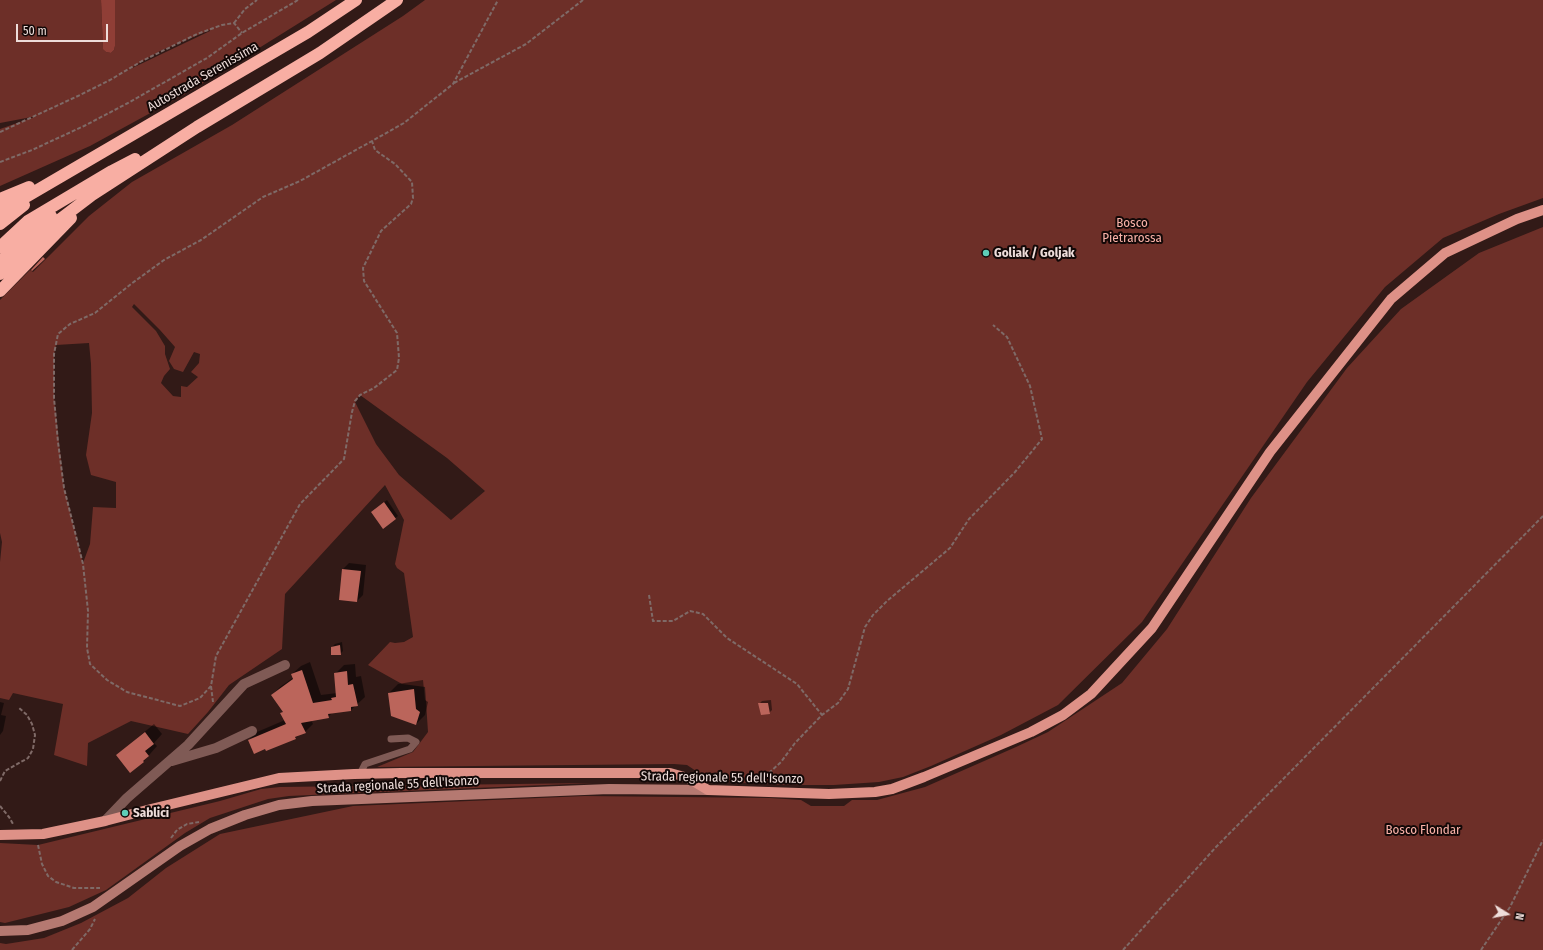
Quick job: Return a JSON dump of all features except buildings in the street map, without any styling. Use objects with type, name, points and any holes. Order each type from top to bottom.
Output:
[{"type":"highway","name":"Autostrada Serenissima","points":[[62,174],[308,32],[356,0]]},
{"type":"highway","points":[[0,262],[33,229],[106,179],[197,127],[320,53],[397,0]]},
{"type":"highway","points":[[0,247],[28,221],[112,171],[197,127]]},
{"type":"highway","points":[[0,274],[46,230],[81,203],[197,127]]},
{"type":"highway","points":[[0,291],[77,212],[197,127]]},
{"type":"highway","points":[[0,199],[62,174]]},
{"type":"highway","points":[[0,202],[62,174]]},
{"type":"highway","points":[[0,207],[62,174]]},
{"type":"highway","points":[[0,212],[62,174]]},
{"type":"highway","points":[[0,216],[62,174]]},
{"type":"highway","points":[[0,219],[62,174]]},
{"type":"highway","points":[[0,224],[62,174]]},
{"type":"main road","name":"Strada regionale 55 dell'Isonzo","points":[[0,931],[28,930],[62,921],[93,906],[180,846],[210,829],[245,814],[279,805],[312,801],[609,789],[708,790],[829,794],[875,792],[924,777],[1031,732],[1063,715],[1091,694],[1152,628],[1270,452],[1391,299],[1445,253],[1518,219],[1543,210]]},
{"type":"main road","points":[[0,835],[43,834],[105,821],[279,778],[360,774],[670,773],[688,778],[708,790]]},
{"type":"street","points":[[105,821],[127,798],[188,745],[244,684],[285,665]]},
{"type":"street","points":[[168,762],[216,748],[252,731]]},
{"type":"lane","points":[[360,774],[365,764],[410,749],[416,742],[408,738],[391,738]]},
{"type":"path","points":[[0,132],[80,95],[169,47],[222,25],[234,23],[245,9],[257,0]]},
{"type":"path","points":[[0,162],[45,144],[128,103],[207,58],[242,33],[298,0]]},
{"type":"path","points":[[453,84],[498,0]]},
{"type":"path","points":[[211,686],[200,698],[180,706],[127,692],[107,680],[90,664],[87,648],[88,611],[83,564],[64,488],[58,442],[54,383],[54,354],[58,334],[70,324],[95,313],[164,260],[206,236],[263,197],[300,181],[404,123],[453,84],[526,44],[583,0]]},
{"type":"path","points":[[234,23],[242,33]]},
{"type":"path","points":[[216,714],[211,686],[216,656],[300,504],[344,459],[355,402],[360,395],[374,388],[397,370],[399,358],[397,333],[364,281],[363,268],[381,231],[411,204],[413,198],[412,182],[395,164],[375,150],[372,141]]},
{"type":"path","points":[[751,792],[781,762],[795,743],[822,715],[838,703],[848,688],[865,627],[873,615],[887,601],[950,548],[969,519],[1015,472],[1042,439],[1030,386],[1007,337],[993,324]]},
{"type":"path","points":[[1123,950],[1216,847],[1543,516]]},
{"type":"path","points":[[649,596],[653,621],[673,621],[690,611],[704,614],[727,638],[797,684],[822,715]]},
{"type":"path","points":[[0,781],[5,771],[28,758],[33,749],[35,735],[32,724],[27,715],[18,707]]},
{"type":"path","points":[[0,806],[9,816],[17,835]]},
{"type":"path","points":[[43,834],[38,845],[42,864],[48,876],[56,882],[74,888],[95,888],[106,890],[105,898]]},
{"type":"path","points":[[1481,950],[1510,907],[1543,840]]},
{"type":"path","points":[[72,950],[90,929],[96,917]]},
{"type":"green space","points":[[0,0],[101,0],[103,48],[106,52],[111,53],[115,46],[115,0],[336,0],[187,93],[90,146],[0,186],[0,129],[37,116],[0,123]],"holes":[[[210,31],[126,71],[160,51]]]},
{"type":"green space","name":"Bosco Pietrarossa","points":[[425,0],[1543,0],[1543,198],[1499,214],[1443,238],[1385,287],[1307,382],[1142,622],[1058,705],[1001,735],[903,777],[879,782],[834,785],[787,785],[730,782],[699,773],[687,765],[674,764],[377,767],[413,752],[428,732],[425,687],[402,684],[368,665],[390,642],[404,642],[413,637],[404,573],[397,568],[395,564],[404,520],[385,485],[285,594],[282,649],[229,685],[208,712],[188,734],[131,721],[88,743],[87,766],[54,755],[63,704],[13,693],[9,700],[0,698],[0,562],[2,542],[0,533],[0,300],[30,270],[33,272],[89,216],[132,182],[232,125],[403,16]],"holes":[[[134,304],[175,347],[169,361],[174,369],[183,372],[194,352],[200,354],[199,363],[191,372],[198,377],[187,387],[181,386],[181,397],[173,396],[161,383],[164,376],[170,369],[165,354],[165,346],[156,331],[132,307]],[[89,343],[92,413],[86,455],[91,475],[116,482],[116,508],[93,507],[90,544],[83,563],[64,488],[54,398],[54,354],[56,345]],[[360,395],[447,458],[485,491],[451,520],[399,475],[376,444],[355,402]]]},
{"type":"green space","name":"Bosco Flondar","points":[[1543,227],[1543,950],[0,950],[0,943],[6,944],[44,938],[81,923],[128,898],[166,868],[220,834],[353,806],[585,796],[770,798],[801,800],[811,806],[844,806],[852,800],[877,800],[925,787],[1016,747],[1048,732],[1122,683],[1167,629],[1251,498],[1347,368],[1401,309],[1479,253]]},
{"type":"green space","points":[[593,783],[289,796],[268,799],[210,818],[185,833],[106,890],[69,907],[5,923],[0,922],[0,843],[38,845],[220,801],[261,789],[280,787]]},
{"type":"shaded area","points":[[101,0],[115,0],[115,46],[111,53],[106,52],[103,49]]},
{"type":"place","name":"Goliak / Goljak","points":[[986,253]]},
{"type":"place","name":"Sablici","points":[[125,813]]}]
